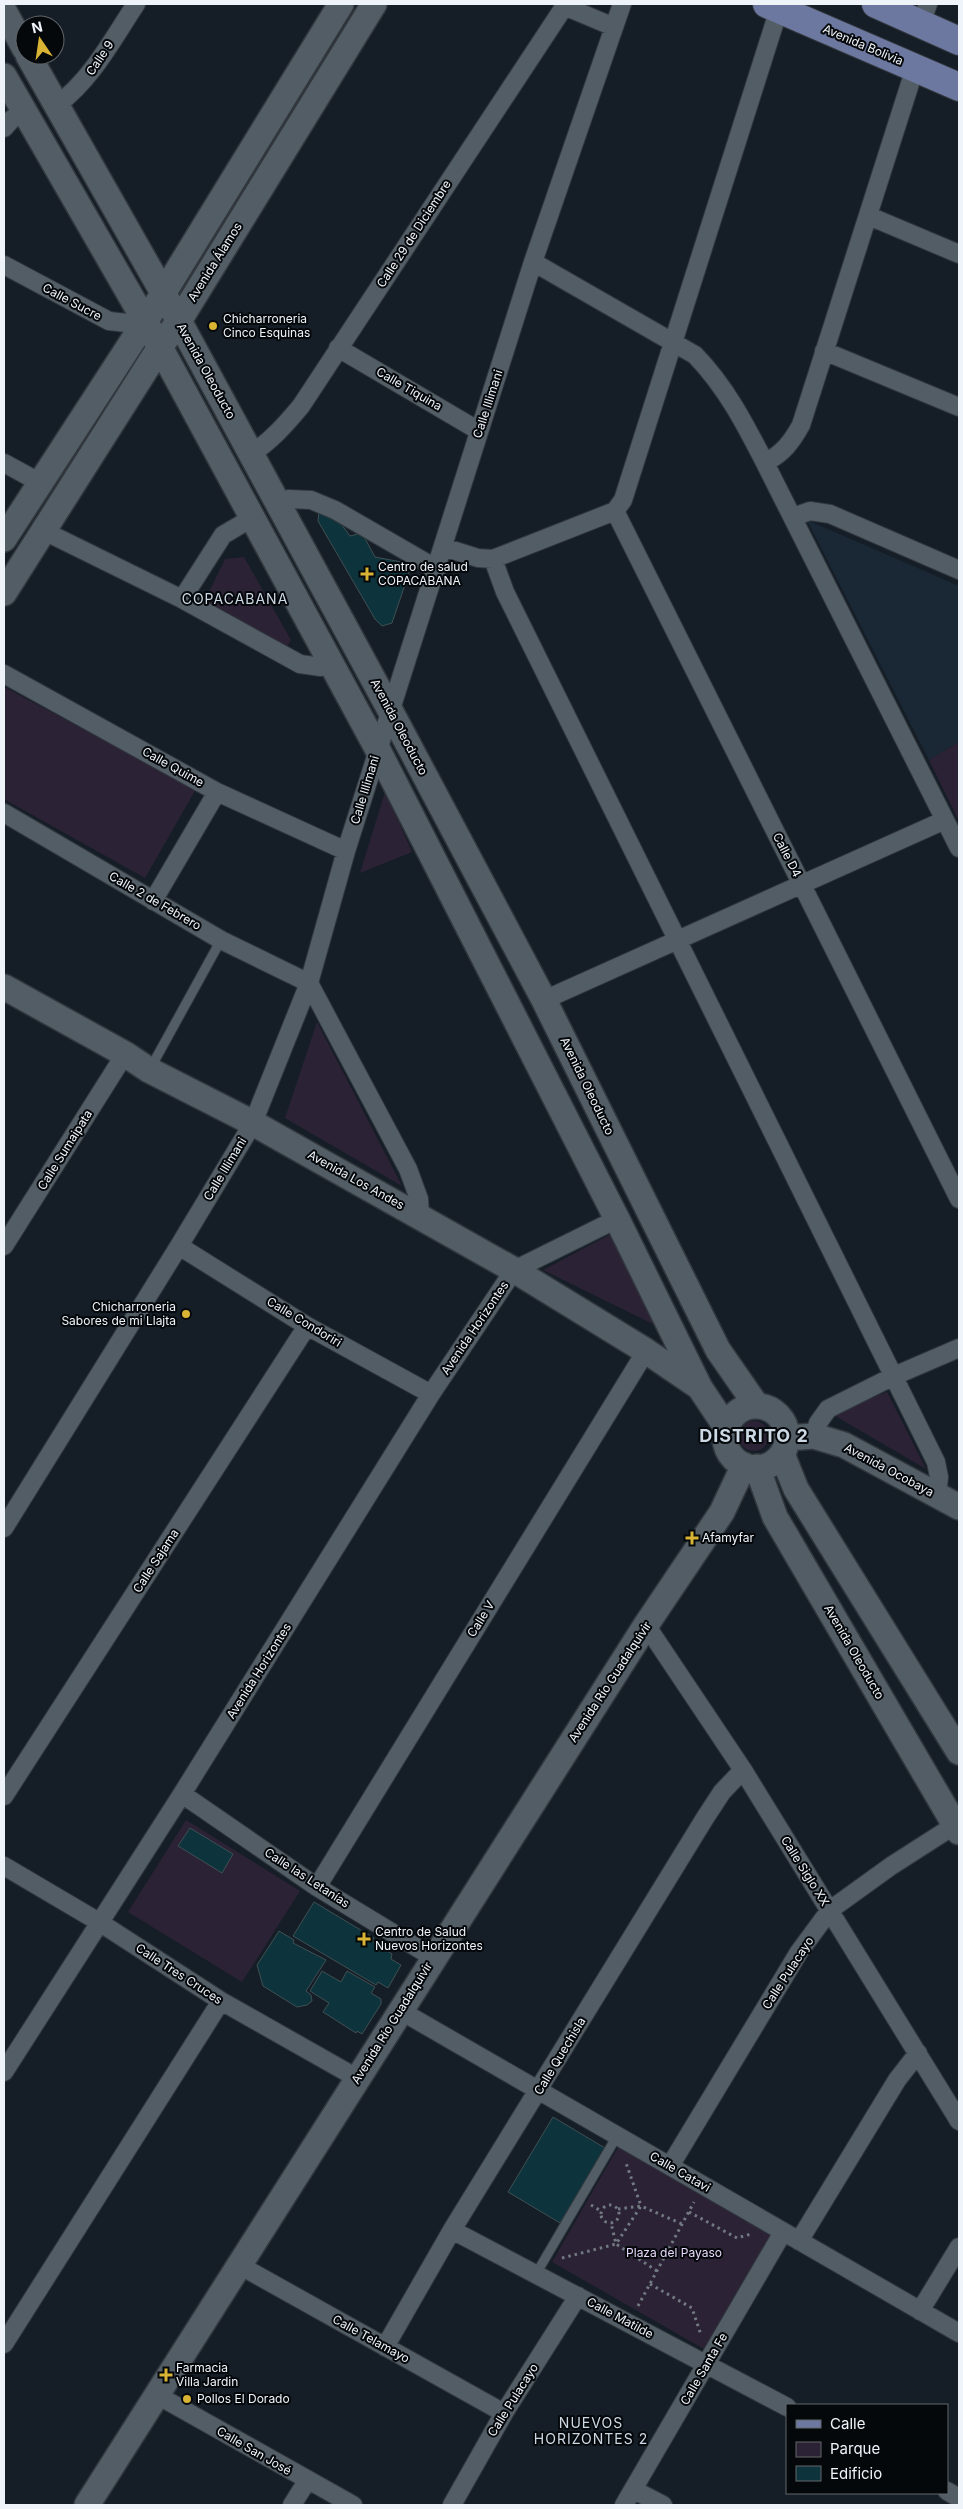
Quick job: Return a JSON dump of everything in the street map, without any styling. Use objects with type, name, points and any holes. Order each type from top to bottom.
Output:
[{"type":"main road","points":[[876,4],[925,14],[959,41]]},
{"type":"main road","name":"Avenida Bolivia","points":[[773,6],[959,87]]},
{"type":"street","name":"Calle 9","points":[[57,105],[81,86],[136,4]]},
{"type":"street","points":[[4,539],[39,482],[163,294],[341,4]]},
{"type":"street","name":"Avenida Álamos","points":[[4,593],[160,347],[179,322],[374,4]]},
{"type":"street","name":"Calle Illimani","points":[[4,1528],[179,1246],[253,1122],[309,983],[346,851],[533,262],[622,4]]},
{"type":"street","points":[[565,5],[614,27]]},
{"type":"street","name":"Calle 29 de Diciembre","points":[[251,454],[265,445],[284,427],[301,406],[565,5]]},
{"type":"street","points":[[444,547],[478,558],[493,559],[615,511],[623,500],[674,342],[773,6]]},
{"type":"street","points":[[4,11],[15,31]]},
{"type":"street","name":"Avenida Oleoducto","points":[[34,65],[179,322],[391,712],[544,1000],[718,1350],[757,1406]]},
{"type":"street","points":[[765,463],[780,455],[790,444],[801,425],[915,68]]},
{"type":"street","points":[[4,76],[160,347],[378,750],[617,1219],[700,1388],[726,1427]]},
{"type":"street","points":[[4,128],[12,119],[24,112]]},
{"type":"street","points":[[869,216],[959,254]]},
{"type":"street","points":[[533,262],[695,355],[715,375],[732,401],[765,463],[959,848]]},
{"type":"street","name":"Calle Sucre","points":[[4,266],[108,321],[127,323],[145,320]]},
{"type":"street","name":"Calle Tiquina","points":[[338,348],[479,431]]},
{"type":"street","points":[[824,352],[959,407]]},
{"type":"street","points":[[4,462],[39,482]]},
{"type":"street","points":[[278,503],[288,498],[320,503],[336,510],[437,569]]},
{"type":"street","name":"Calle D4","points":[[615,511],[959,1199]]},
{"type":"street","points":[[792,517],[810,511],[830,514],[959,570]]},
{"type":"street","points":[[182,599],[223,535],[252,518]]},
{"type":"street","points":[[44,531],[182,599],[300,664],[321,667],[331,664]]},
{"type":"street","points":[[493,559],[505,592],[936,1462],[938,1477],[937,1496]]},
{"type":"street","name":"Calle Quime","points":[[4,674],[217,792],[346,851]]},
{"type":"street","points":[[153,901],[217,792]]},
{"type":"street","name":"Calle 2 de Febrero","points":[[4,813],[221,940],[309,983]]},
{"type":"street","points":[[544,1000],[946,820]]},
{"type":"street","points":[[309,983],[408,1169],[419,1199],[420,1216]]},
{"type":"street","name":"Avenida Los Andes","points":[[4,987],[126,1054],[149,1070],[253,1122],[514,1270],[646,1351],[700,1388]]},
{"type":"street","name":"Calle Sumaipata","points":[[4,1246],[126,1054]]},
{"type":"street","points":[[514,1270],[617,1219]]},
{"type":"street","name":"Calle Condoriri","points":[[179,1246],[307,1326],[431,1394]]},
{"type":"street","name":"Avenida Horizontes","points":[[4,2072],[98,1922],[182,1794],[431,1394],[514,1270]]},
{"type":"street","name":"Calle Sajama","points":[[4,1796],[307,1326]]},
{"type":"street","points":[[814,1436],[818,1423],[828,1409],[894,1376],[959,1348]]},
{"type":"street","name":"Calle V","points":[[317,1887],[646,1351]]},
{"type":"street","points":[[785,1446],[775,1461],[751,1466],[734,1458],[728,1450],[725,1438],[726,1427],[733,1416],[744,1408],[757,1406],[775,1412],[782,1419],[785,1446],[796,1489],[959,1752]]},
{"type":"street","name":"Avenida Ocobaya","points":[[785,1446],[814,1436],[844,1445],[959,1507]]},
{"type":"street","name":"Avenida Oleoducto","points":[[751,1466],[775,1516],[957,1829]]},
{"type":"street","name":"Avenida Río Guadalquivir","points":[[87,2505],[646,1625],[751,1466]]},
{"type":"street","name":"Calle Siglo XX","points":[[646,1625],[743,1770],[959,2120]]},
{"type":"street","name":"Calle Quechisla","points":[[385,2347],[452,2230],[722,1792],[743,1770]]},
{"type":"street","name":"Calle las Letanías","points":[[182,1794],[317,1887],[434,1958]]},
{"type":"street","name":"Calle Pulacayo","points":[[670,2166],[799,1952],[830,1910],[891,1866],[957,1829]]},
{"type":"street","name":"Calle Tres Cruces","points":[[4,1866],[98,1922],[221,2001],[358,2078]]},
{"type":"street","points":[[4,2344],[221,2001]]},
{"type":"street","name":"Calle Catavi","points":[[401,2011],[959,2333]]},
{"type":"street","points":[[799,2240],[897,2080],[918,2053]]},
{"type":"street","name":"Calle Matilde","points":[[452,2230],[786,2406]]},
{"type":"street","name":"Calle Santa Fe","points":[[624,2505],[783,2232]]},
{"type":"street","points":[[920,2311],[959,2247]]},
{"type":"street","name":"Calle Telamayo","points":[[239,2265],[504,2413]]},
{"type":"street","name":"Calle Pulacayo","points":[[452,2505],[504,2413],[578,2296]]},
{"type":"street","name":"Calle San José","points":[[157,2395],[307,2481],[353,2505]]},
{"type":"street","points":[[292,2505],[307,2481]]},
{"type":"street","points":[[634,2490],[663,2505]]},
{"type":"street","points":[[948,2492],[959,2498]]},
{"type":"lane","points":[[149,1070],[221,940]]},
{"type":"lane","points":[[536,2274],[617,2136]]},
{"type":"path","points":[[624,2156],[641,2206]]},
{"type":"path","points":[[638,2306],[696,2199]]},
{"type":"path","points":[[589,2204],[602,2210]]},
{"type":"path","points":[[618,2209],[619,2219],[611,2223],[603,2220],[602,2210],[604,2206],[610,2205],[618,2209],[641,2206],[682,2224]]},
{"type":"path","points":[[558,2259],[616,2244],[641,2206]]},
{"type":"path","points":[[689,2212],[737,2238],[759,2232]]},
{"type":"path","points":[[611,2223],[616,2244],[657,2270]]},
{"type":"path","points":[[650,2284],[692,2308],[703,2343]]},
{"type":"shaded area","points":[[807,520],[959,586],[959,742],[929,760]]},
{"type":"green space","points":[[244,557],[291,640],[287,646],[202,606],[225,559]]},
{"type":"green space","points":[[4,687],[196,789],[145,878],[4,799]]},
{"type":"green space","points":[[959,742],[959,821],[929,760]]},
{"type":"green space","points":[[385,792],[412,852],[360,873]]},
{"type":"green space","points":[[317,1022],[402,1186],[285,1118]]},
{"type":"green space","points":[[611,1234],[653,1324],[543,1270]]},
{"type":"green space","points":[[887,1392],[926,1469],[832,1414]]},
{"type":"green space","points":[[754,1421],[765,1425],[769,1436],[765,1447],[754,1451],[743,1447],[739,1436],[743,1425]]},
{"type":"green space","points":[[186,1820],[300,1891],[242,1982],[128,1912]]},
{"type":"green space","name":"Plaza del Payaso","points":[[620,2144],[776,2231],[704,2349],[552,2262]]},
{"type":"building","points":[[319,511],[336,517],[350,536],[362,533],[375,557],[412,564],[392,623],[382,626],[375,619],[318,521]]},
{"type":"building","points":[[190,1828],[233,1854],[222,1873],[178,1846]]},
{"type":"building","points":[[314,1902],[374,1938],[372,1941],[392,1954],[391,1959],[401,1965],[388,1988],[378,1982],[376,1985],[293,1936]]},
{"type":"building","points":[[279,1931],[294,1940],[293,1943],[326,1960],[306,1991],[311,1995],[312,2001],[307,2005],[297,2007],[263,1986],[257,1965]]},
{"type":"building","points":[[322,1971],[341,1982],[347,1971],[375,1987],[371,1993],[381,1999],[381,2004],[362,2034],[357,2031],[356,2033],[323,2012],[329,2003],[310,1991]]},
{"type":"building","points":[[553,2117],[605,2148],[560,2223],[508,2192]]},
{"type":"place","name":"Chicharroneria Cinco Esquinas","points":[[213,326]]},
{"type":"place","name":"Centro de salud COPACABANA","points":[[367,574]]},
{"type":"place","name":"Chicharroneria Sabores de mi Llajta","points":[[186,1314]]},
{"type":"place","name":"Afamyfar","points":[[692,1538]]},
{"type":"place","name":"Centro de Salud Nuevos Horizontes","points":[[364,1939]]},
{"type":"place","name":"Farmacia Villa Jardin","points":[[166,2375]]},
{"type":"place","name":"Pollos El Dorado","points":[[187,2399]]},
{"type":"district","name":"COPACABANA","points":[[235,599]]},
{"type":"district","name":"DISTRITO 2","points":[[754,1436]]},
{"type":"district","name":"NUEVOS HORIZONTES 2","points":[[591,2432]]}]
